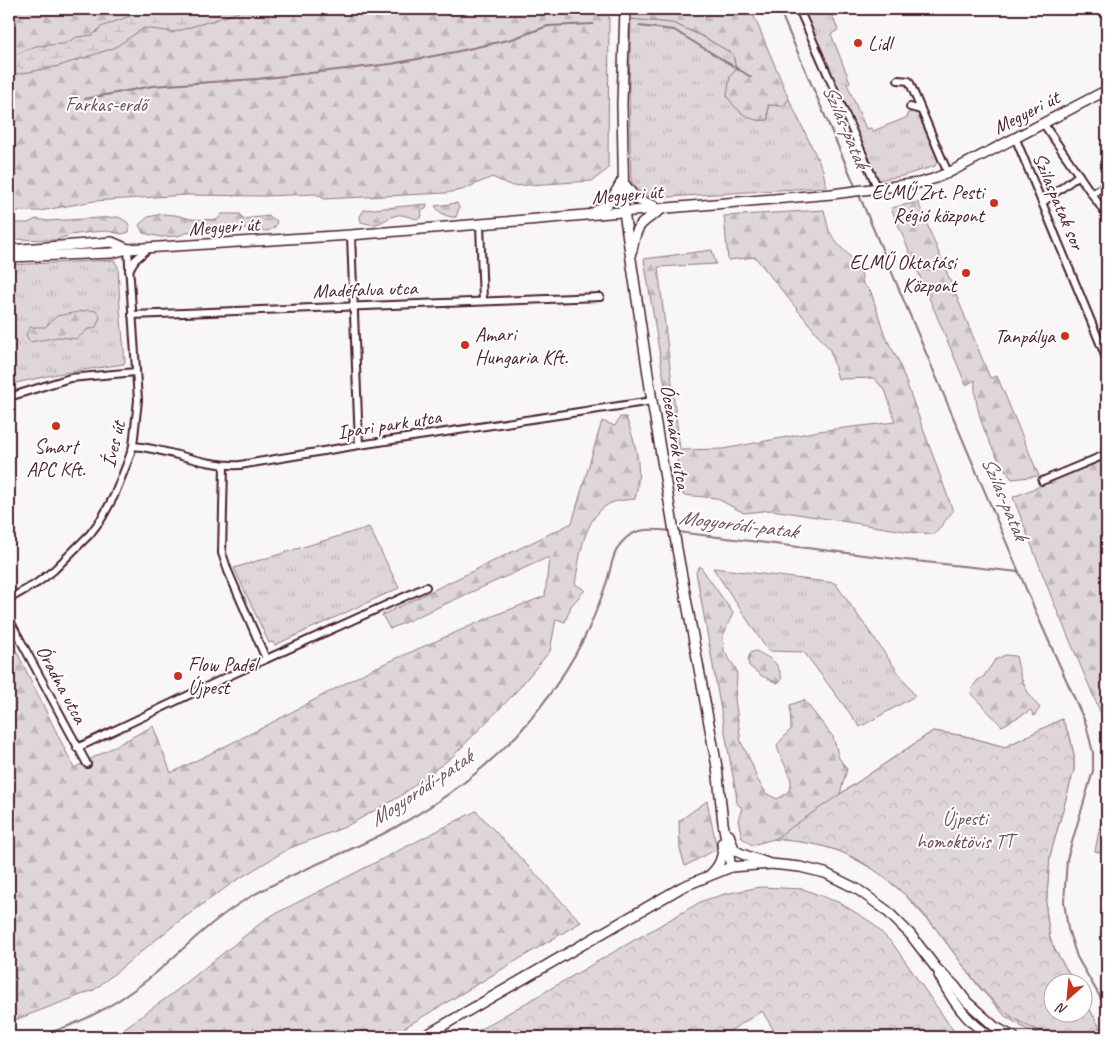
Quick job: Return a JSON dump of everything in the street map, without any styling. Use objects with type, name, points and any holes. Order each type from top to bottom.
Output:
[{"type":"main road","name":"Óceánárok utca","points":[[625,9],[623,35],[622,181],[624,212],[652,401],[717,767],[723,823],[731,868]]},
{"type":"main road","name":"Megyeri út","points":[[9,257],[112,253],[128,249],[480,225],[847,192],[919,183],[948,173],[1107,90]]},
{"type":"main road","points":[[584,215],[594,213],[610,202],[622,181],[640,202],[664,208]]},
{"type":"main road","points":[[631,258],[636,230],[664,208]]},
{"type":"main road","name":"Megyeri út","points":[[9,250],[112,242],[128,249]]},
{"type":"main road","points":[[723,823],[735,850],[772,864]]},
{"type":"main road","points":[[710,875],[717,868],[723,854],[723,823]]},
{"type":"main road","points":[[423,1037],[669,894],[710,875],[731,868],[772,864],[800,867],[825,873],[857,889],[899,922],[936,968],[980,1015],[1014,1037]]},
{"type":"main road","points":[[936,968],[947,991],[958,1006],[969,1019],[990,1037]]},
{"type":"street","points":[[799,9],[874,189]]},
{"type":"street","points":[[898,80],[909,81],[948,173]]},
{"type":"street","points":[[910,107],[921,110]]},
{"type":"street","name":"Szilaspatak sor","points":[[1043,123],[1107,216]]},
{"type":"street","name":"Szilaspatak sor","points":[[1015,137],[1107,360]]},
{"type":"street","points":[[1043,202],[1079,175]]},
{"type":"street","points":[[1092,194],[1107,184]]},
{"type":"street","points":[[480,225],[484,301]]},
{"type":"street","points":[[351,235],[359,445]]},
{"type":"street","points":[[129,272],[135,260],[149,248]]},
{"type":"street","name":"Íves út","points":[[9,599],[37,583],[54,570],[90,534],[102,518],[114,496],[133,446],[138,400],[128,249]]},
{"type":"street","name":"Madéfalva utca","points":[[132,314],[600,297]]},
{"type":"street","points":[[9,397],[70,378],[136,372]]},
{"type":"street","name":"Ipari park utca","points":[[133,446],[224,466],[240,465],[652,401]]},
{"type":"street","points":[[1042,481],[1107,454]]},
{"type":"street","points":[[224,466],[222,553],[266,659]]},
{"type":"street","points":[[77,748],[266,659],[426,587]]},
{"type":"street","name":"Óradna utca","points":[[9,619],[87,764]]},
{"type":"green space","name":"Farkas-erdő","points":[[9,9],[609,9],[608,169],[592,181],[512,186],[492,177],[462,190],[445,193],[324,199],[316,194],[265,196],[186,195],[94,201],[40,211],[9,211]]},
{"type":"green space","points":[[165,9],[245,9],[174,32],[144,28],[114,48],[59,66],[19,74],[9,73],[9,57],[36,46],[64,44],[77,37],[93,35],[101,27],[138,13],[155,14]]},
{"type":"green space","points":[[632,9],[751,9],[789,99],[783,106],[768,105],[768,120],[749,118],[739,111],[727,96],[730,76],[736,70],[733,54],[702,36],[673,23],[631,19]]},
{"type":"green space","points":[[803,9],[842,9],[831,13],[838,30],[831,34],[850,82],[847,84],[866,129],[871,128],[873,131],[908,117],[907,114],[912,112],[918,114],[938,160],[935,166],[902,176],[877,180]]},
{"type":"green space","points":[[631,19],[673,23],[702,36],[733,54],[736,70],[727,96],[744,115],[761,120],[768,119],[768,105],[783,106],[789,99],[823,170],[826,187],[652,198],[641,193],[631,182],[629,88]]},
{"type":"green space","points":[[918,202],[990,378],[997,376],[1039,476],[1012,479],[985,432],[977,405],[975,380],[966,385],[891,208]]},
{"type":"green space","points":[[457,203],[459,208],[456,217],[444,214],[435,206]]},
{"type":"green space","points":[[427,204],[426,209],[421,210],[422,216],[418,219],[397,215],[377,224],[361,222],[360,216],[364,210]]},
{"type":"green space","points":[[824,210],[829,231],[836,242],[860,267],[863,284],[871,292],[885,336],[898,360],[953,511],[935,534],[917,533],[772,510],[744,513],[716,498],[683,495],[644,259],[712,250],[716,264],[658,267],[680,450],[723,449],[819,431],[895,422],[886,392],[874,378],[838,379],[830,350],[755,257],[728,260],[724,216]]},
{"type":"green space","points":[[162,214],[191,219],[217,220],[222,214],[240,214],[243,219],[269,216],[277,221],[275,227],[268,231],[247,229],[217,232],[202,227],[178,236],[161,237],[143,233],[139,225],[148,217]]},
{"type":"green space","points":[[118,217],[129,224],[129,232],[122,234],[107,231],[92,232],[70,235],[56,240],[9,239],[9,223],[28,223],[36,219],[48,221]]},
{"type":"green space","points":[[114,260],[118,267],[124,364],[57,374],[16,383],[9,370],[9,265]]},
{"type":"green space","points":[[89,310],[96,311],[100,317],[96,327],[87,330],[77,339],[58,337],[30,342],[26,335],[30,327],[45,327],[57,316]]},
{"type":"green space","points":[[620,417],[626,417],[637,457],[638,477],[635,499],[609,504],[593,519],[584,539],[575,584],[585,590],[571,606],[565,622],[556,619],[550,651],[514,694],[452,757],[399,797],[345,827],[290,848],[235,881],[178,922],[94,990],[9,1021],[9,636],[74,768],[153,726],[171,773],[260,729],[370,670],[493,616],[545,596],[549,557],[390,629],[382,615],[572,523],[602,421],[615,426]]},
{"type":"green space","points":[[1107,459],[1107,733],[1102,716],[1053,601],[1013,497]]},
{"type":"green space","points":[[369,527],[399,588],[275,645],[273,642],[269,643],[234,568]]},
{"type":"green space","name":"Újpesti homoktövis TT","points":[[700,566],[733,613],[723,636],[724,651],[736,669],[735,699],[741,742],[757,779],[767,794],[777,799],[786,794],[790,788],[791,781],[777,745],[791,729],[790,705],[804,700],[833,737],[839,758],[847,769],[840,794],[933,731],[965,736],[1005,747],[1062,719],[1070,737],[1074,755],[1074,770],[1050,856],[1046,909],[1050,939],[1069,974],[1044,974],[1044,1024],[1094,1024],[1094,1017],[1099,1026],[1100,1035],[1087,1037],[1047,1037],[1024,1028],[1005,1016],[979,987],[936,929],[904,894],[878,872],[842,852],[813,843],[774,839],[752,845],[742,838],[738,820],[742,808],[737,804],[696,572]]},
{"type":"green space","points":[[713,568],[835,583],[915,696],[860,727],[804,652],[768,651]]},
{"type":"green space","points":[[756,651],[774,662],[779,669],[782,680],[777,683],[762,676],[749,666],[750,653]]},
{"type":"green space","points":[[1005,655],[1016,656],[1024,684],[1030,696],[1040,708],[1034,716],[1031,710],[1002,726],[971,694],[972,688],[984,676],[995,660]]},
{"type":"green space","name":"Újpesti homoktövis TT","points":[[1062,719],[1070,737],[1074,755],[1074,770],[1050,856],[1046,909],[1050,939],[1069,974],[1044,974],[1044,1024],[1094,1024],[1094,1017],[1099,1026],[1100,1035],[1069,1036],[1043,1032],[1021,1022],[1002,1009],[985,992],[924,914],[886,878],[852,857],[840,852],[803,842],[774,839],[933,731],[965,736],[1005,747]]},
{"type":"green space","points":[[1107,792],[1107,842],[1104,854],[1095,851]]},
{"type":"green space","points":[[707,801],[717,849],[685,866],[680,849],[679,821]]},
{"type":"green space","points":[[476,811],[581,922],[389,1037],[104,1037],[122,1030],[176,991],[267,918]]},
{"type":"green space","points":[[760,887],[803,889],[840,903],[871,922],[893,944],[953,1030],[963,1037],[778,1037],[762,1011],[720,1037],[467,1037],[702,901]]},
{"type":"waterway","name":"Szilas-patak","points":[[779,9],[856,188]]},
{"type":"waterway","points":[[85,99],[152,86],[257,79],[391,64],[512,39],[548,26],[593,24]]},
{"type":"waterway","points":[[639,26],[674,30],[751,77]]},
{"type":"waterway","name":"Szilas-patak","points":[[859,195],[1038,617],[1086,724],[1093,753],[1093,771],[1067,859],[1064,902],[1068,929],[1077,957],[1107,1009]]},
{"type":"waterway","name":"Mogyoródi-patak","points":[[34,1037],[84,1020],[99,1012],[143,983],[202,932],[237,905],[286,878],[396,827],[429,807],[476,773],[518,734],[566,670],[589,628],[619,545],[628,536],[639,531],[671,531]]},
{"type":"waterway","name":"Mogyoródi-patak","points":[[678,532],[1019,572]]},
{"type":"place","name":"Lidl","points":[[858,43]]},
{"type":"place","name":"ELMŰ Zrt. Pesti Régió központ","points":[[994,203]]},
{"type":"place","name":"ELMŰ Oktatási Központ","points":[[966,273]]},
{"type":"place","name":"Tanpálya","points":[[1065,336]]},
{"type":"place","name":"Amari Hungaria Kft.","points":[[465,345]]},
{"type":"place","name":"Smart APC Kft.","points":[[56,426]]},
{"type":"place","name":"Flow Padel Újpest","points":[[178,676]]}]
